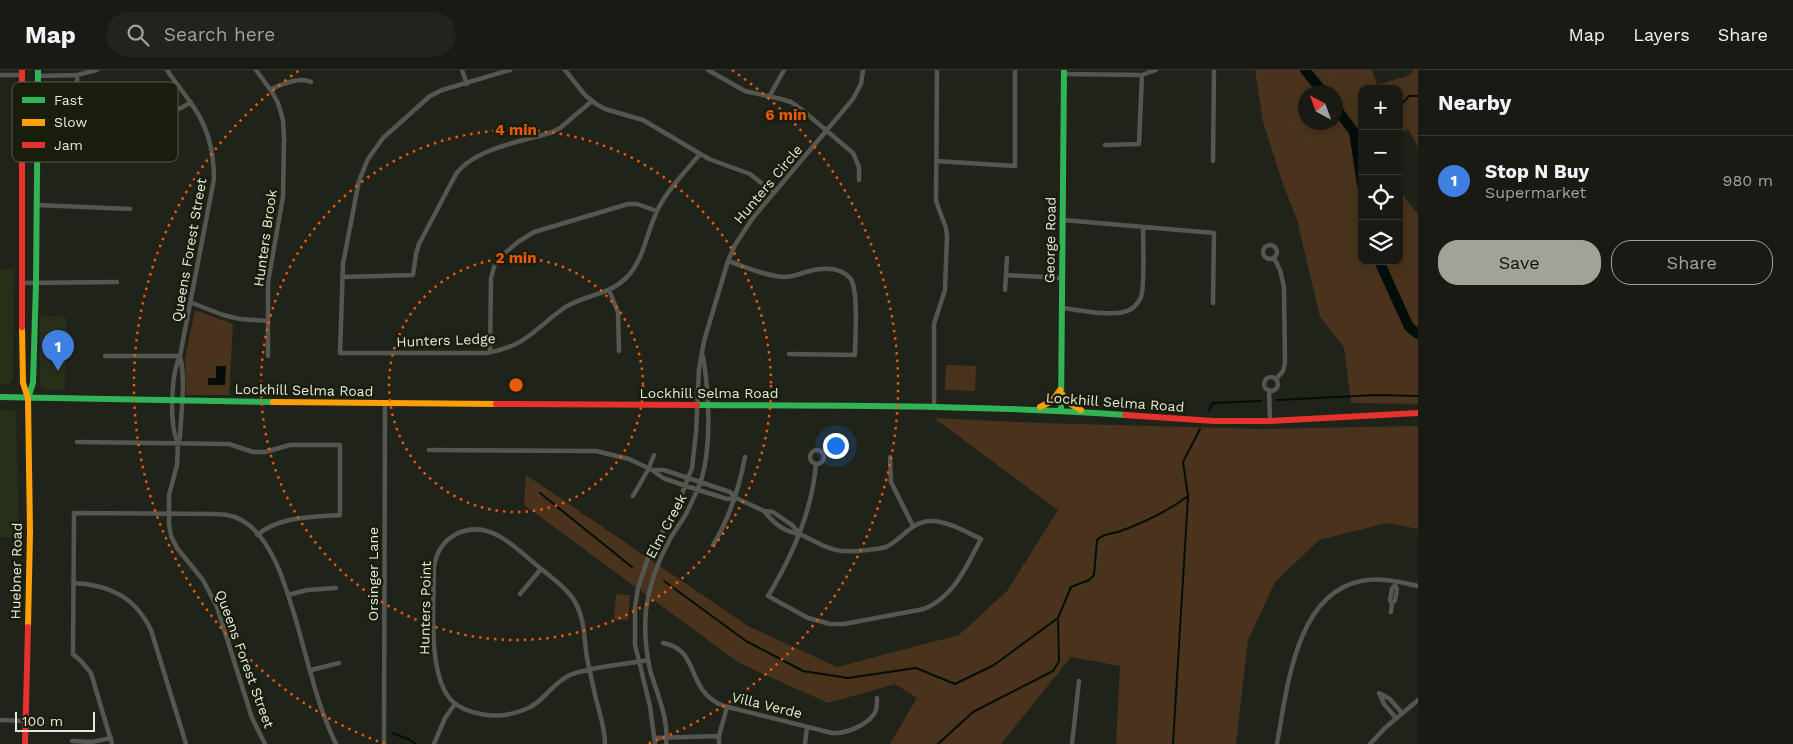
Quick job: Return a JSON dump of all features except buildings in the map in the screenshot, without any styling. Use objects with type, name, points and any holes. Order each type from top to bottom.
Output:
[{"type":"main road","name":"George Road","points":[[1061,411],[1064,72]]},
{"type":"main road","points":[[22,73],[38,73]]},
{"type":"main road","name":"Huebner Road","points":[[22,162],[23,383],[28,398],[30,532],[25,744]]},
{"type":"main road","name":"Huebner Road","points":[[28,398],[33,383],[37,162]]},
{"type":"main road","points":[[1027,409],[1050,404],[1056,398],[1061,387]]},
{"type":"main road","points":[[1061,387],[1065,401],[1088,412]]},
{"type":"main road","name":"Lockhill Selma Road","points":[[0,397],[182,402],[385,404],[934,406],[1088,412],[1214,421],[1270,421],[1418,413]]},
{"type":"street","points":[[38,73],[77,75],[97,70]]},
{"type":"street","name":"Queens Forest Street","points":[[167,70],[176,82]]},
{"type":"street","name":"Hunters Brook","points":[[256,70],[270,89],[281,111],[284,139],[284,196],[268,282],[268,356]]},
{"type":"street","points":[[462,70],[467,84]]},
{"type":"street","points":[[510,70],[442,90],[424,100],[394,126],[375,148],[359,181],[342,276],[413,275],[419,244],[456,174],[463,166],[483,154],[560,128],[592,101]]},
{"type":"street","points":[[564,70],[592,101],[605,109],[643,120],[717,163],[750,174],[774,193]]},
{"type":"street","points":[[708,70],[745,91],[791,102],[853,153],[858,160],[859,180]]},
{"type":"street","points":[[769,97],[784,70]]},
{"type":"street","name":"Hunters Circle","points":[[697,406],[699,369],[707,328],[728,261],[742,232],[856,94],[861,84],[863,70]]},
{"type":"street","points":[[934,406],[934,324],[946,285],[947,236],[936,201],[937,70]]},
{"type":"street","points":[[936,162],[1015,166],[1015,70]]},
{"type":"street","points":[[1064,72],[1142,75],[1156,70]]},
{"type":"street","points":[[1213,161],[1214,70]]},
{"type":"street","points":[[0,75],[22,73]]},
{"type":"street","points":[[77,75],[77,82]]},
{"type":"street","points":[[1105,145],[1139,144],[1142,75]]},
{"type":"street","points":[[270,89],[298,81],[306,80],[311,82]]},
{"type":"street","name":"Queens Forest Street","points":[[178,85],[205,126],[210,139],[214,173],[192,303],[177,363],[173,401],[174,436],[178,443]]},
{"type":"street","points":[[178,111],[191,102]]},
{"type":"street","name":"Hunters Ledge","points":[[342,276],[340,353],[490,352],[515,345],[533,334],[568,306],[609,290],[624,280],[638,262],[657,211],[668,192],[700,154]]},
{"type":"street","points":[[490,352],[491,278],[494,267],[500,258],[518,242],[534,232],[615,206],[637,204],[657,211]]},
{"type":"street","points":[[37,205],[130,209]]},
{"type":"street","points":[[1063,220],[1214,233],[1213,303]]},
{"type":"street","points":[[1062,308],[1116,313],[1126,312],[1138,303],[1142,291],[1143,228]]},
{"type":"street","points":[[1005,290],[1007,258]]},
{"type":"street","points":[[1269,390],[1276,388],[1276,379],[1283,371],[1285,360],[1284,287],[1280,270],[1274,258]]},
{"type":"street","points":[[728,261],[764,273],[786,277],[819,269],[829,269],[843,272],[850,278],[855,292],[855,355],[789,354]]},
{"type":"street","points":[[1006,274],[1062,278]]},
{"type":"street","points":[[22,283],[117,282]]},
{"type":"street","points":[[609,290],[618,312],[619,351]]},
{"type":"street","points":[[192,303],[223,315],[240,319],[268,321]]},
{"type":"street","name":"Hunters Circle","points":[[703,352],[708,406]]},
{"type":"street","points":[[105,356],[180,356]]},
{"type":"street","name":"Queens Forest Street","points":[[180,356],[182,364],[182,402],[177,465],[169,495],[170,531],[174,542],[203,580],[217,607],[252,718],[265,744]]},
{"type":"street","points":[[1270,421],[1269,390],[1265,387],[1265,380],[1270,377],[1276,379]]},
{"type":"street","name":"Orsinger Lane","points":[[384,744],[385,404]]},
{"type":"street","name":"Elm Creek","points":[[655,741],[650,706],[635,645],[634,626],[638,588],[649,555],[676,509],[689,477],[696,444],[697,406]]},
{"type":"street","name":"Elm Creek","points":[[666,744],[666,727],[648,660],[646,617],[649,590],[663,553],[686,514],[701,481],[707,445],[708,406]]},
{"type":"street","points":[[77,442],[229,444],[253,452],[265,452],[290,445],[340,445],[340,515],[280,522],[268,527],[257,535]]},
{"type":"street","points":[[429,450],[596,451],[619,456],[650,469],[663,478],[686,486],[727,499],[736,498]]},
{"type":"street","points":[[633,496],[650,469],[654,455]]},
{"type":"street","points":[[713,545],[729,516],[736,498],[745,457]]},
{"type":"street","points":[[890,457],[891,482],[913,526]]},
{"type":"street","points":[[650,469],[664,470],[689,477],[730,492],[736,498],[764,511],[770,519],[790,532],[800,534],[825,548],[840,551],[883,548],[913,526],[933,521],[945,523],[981,539],[951,591],[936,604],[914,612],[844,624],[830,624],[808,618],[768,596],[800,534],[809,506],[816,464]]},
{"type":"street","points":[[112,744],[90,673],[73,654],[74,513],[226,514],[244,522],[257,535],[273,559],[288,595],[327,723],[336,744]]},
{"type":"street","name":"Hunters Point","points":[[455,704],[445,692],[438,675],[435,656],[434,567],[438,552],[447,540],[460,532],[470,530],[492,533],[510,543],[541,569]]},
{"type":"street","points":[[520,594],[541,569],[566,590],[577,606],[582,618],[590,670],[604,726],[605,744]]},
{"type":"street","points":[[1277,744],[1293,660],[1315,614],[1331,595],[1347,585],[1368,580],[1418,586]]},
{"type":"street","points":[[74,583],[98,585],[113,591],[127,599],[143,616],[151,630],[186,744]]},
{"type":"street","points":[[1391,612],[1397,590],[1395,584]]},
{"type":"street","points":[[288,595],[307,590],[336,588]]},
{"type":"street","name":"Villa Verde","points":[[663,644],[672,645],[680,651],[690,662],[697,683],[703,692],[718,704],[727,707],[832,733],[844,732],[865,723],[873,716],[877,705],[877,698]]},
{"type":"street","points":[[434,744],[444,718],[455,704],[470,712],[486,715],[516,712],[536,704],[554,685],[576,673],[648,660]]},
{"type":"street","points":[[311,670],[339,662]]},
{"type":"street","points":[[1072,744],[1079,681]]},
{"type":"street","points":[[1396,718],[1384,704],[1379,692],[1390,700],[1402,713]]},
{"type":"street","points":[[1370,744],[1396,718],[1418,700]]},
{"type":"street","points":[[719,744],[719,736],[727,707]]},
{"type":"street","points":[[0,720],[26,721]]},
{"type":"street","points":[[805,744],[807,727]]},
{"type":"street","points":[[655,741],[667,738],[719,736]]},
{"type":"street","points":[[72,741],[92,742],[110,738]]},
{"type":"shaded area","points":[[1255,70],[1372,70],[1377,85],[1358,85],[1358,265],[1403,265],[1403,194],[1418,215],[1418,404],[1351,403],[1344,347],[1320,317],[1297,220],[1263,122]]},
{"type":"shaded area","points":[[1414,70],[1418,70],[1418,147],[1408,129],[1403,132],[1403,85],[1377,85],[1410,75]]},
{"type":"shaded area","points":[[0,269],[14,269],[13,379],[9,385],[0,384]]},
{"type":"shaded area","points":[[195,310],[233,324],[229,395],[186,395],[185,359]]},
{"type":"shaded area","points":[[40,315],[66,317],[65,390],[44,390],[40,386]]},
{"type":"shaded area","points":[[946,365],[976,366],[975,391],[945,390]]},
{"type":"shaded area","points":[[216,366],[226,366],[225,385],[208,385],[208,378],[216,378]]},
{"type":"shaded area","points":[[0,409],[16,411],[19,537],[0,537]]},
{"type":"shaded area","points":[[934,418],[1262,429],[1418,426],[1418,529],[1387,523],[1319,540],[1275,582],[1248,640],[1236,744],[1116,744],[1120,666],[1071,657],[1001,744],[890,744],[917,698],[895,684],[828,703],[739,663],[524,505],[526,475],[748,626],[837,667],[959,635],[1007,591],[1058,510]]},
{"type":"shaded area","points":[[616,594],[630,595],[628,620],[614,619]]},
{"type":"waterway","points":[[1305,70],[1317,85]]},
{"type":"waterway","points":[[1403,103],[1409,96],[1418,96]]},
{"type":"waterway","points":[[1343,117],[1354,132],[1361,175]]},
{"type":"waterway","points":[[1354,132],[1358,128]]},
{"type":"waterway","points":[[1381,265],[1409,327],[1418,334]]},
{"type":"waterway","points":[[1277,400],[1375,395],[1418,396]]},
{"type":"waterway","points":[[1209,410],[1213,403],[1261,401]]},
{"type":"waterway","points":[[938,744],[973,712],[1053,671],[1059,661],[1058,618],[1071,587],[1089,580],[1094,575],[1097,540],[1104,535],[1118,532],[1154,517],[1188,496],[1183,462],[1200,429]]},
{"type":"waterway","points":[[540,493],[632,567]]},
{"type":"waterway","points":[[1173,744],[1188,497]]},
{"type":"waterway","points":[[664,581],[746,641],[803,671],[848,678],[916,668],[955,684],[994,665],[1058,618]]},
{"type":"waterway","points":[[392,733],[416,744]]},
{"type":"traffic: fast","points":[[38,70],[38,82]]},
{"type":"traffic: fast","points":[[1061,411],[1064,70]]},
{"type":"traffic: fast","points":[[28,398],[33,383],[37,162]]},
{"type":"traffic: fast","points":[[0,397],[273,402]]},
{"type":"traffic: fast","points":[[697,405],[965,408],[1125,415]]},
{"type":"traffic: slow","points":[[22,327],[23,383],[28,398],[30,532],[28,627]]},
{"type":"traffic: slow","points":[[1040,407],[1052,401],[1060,390]]},
{"type":"traffic: slow","points":[[1063,395],[1065,401],[1081,410]]},
{"type":"traffic: slow","points":[[273,402],[496,404]]},
{"type":"traffic: jam","points":[[22,70],[22,82]]},
{"type":"traffic: jam","points":[[22,162],[22,327]]},
{"type":"traffic: jam","points":[[496,404],[697,405]]},
{"type":"traffic: jam","points":[[1125,415],[1214,421],[1270,421],[1418,413]]},
{"type":"traffic: jam","points":[[25,744],[28,627]]},
{"type":"place","name":"Stop N Buy","points":[[58,371]]}]
